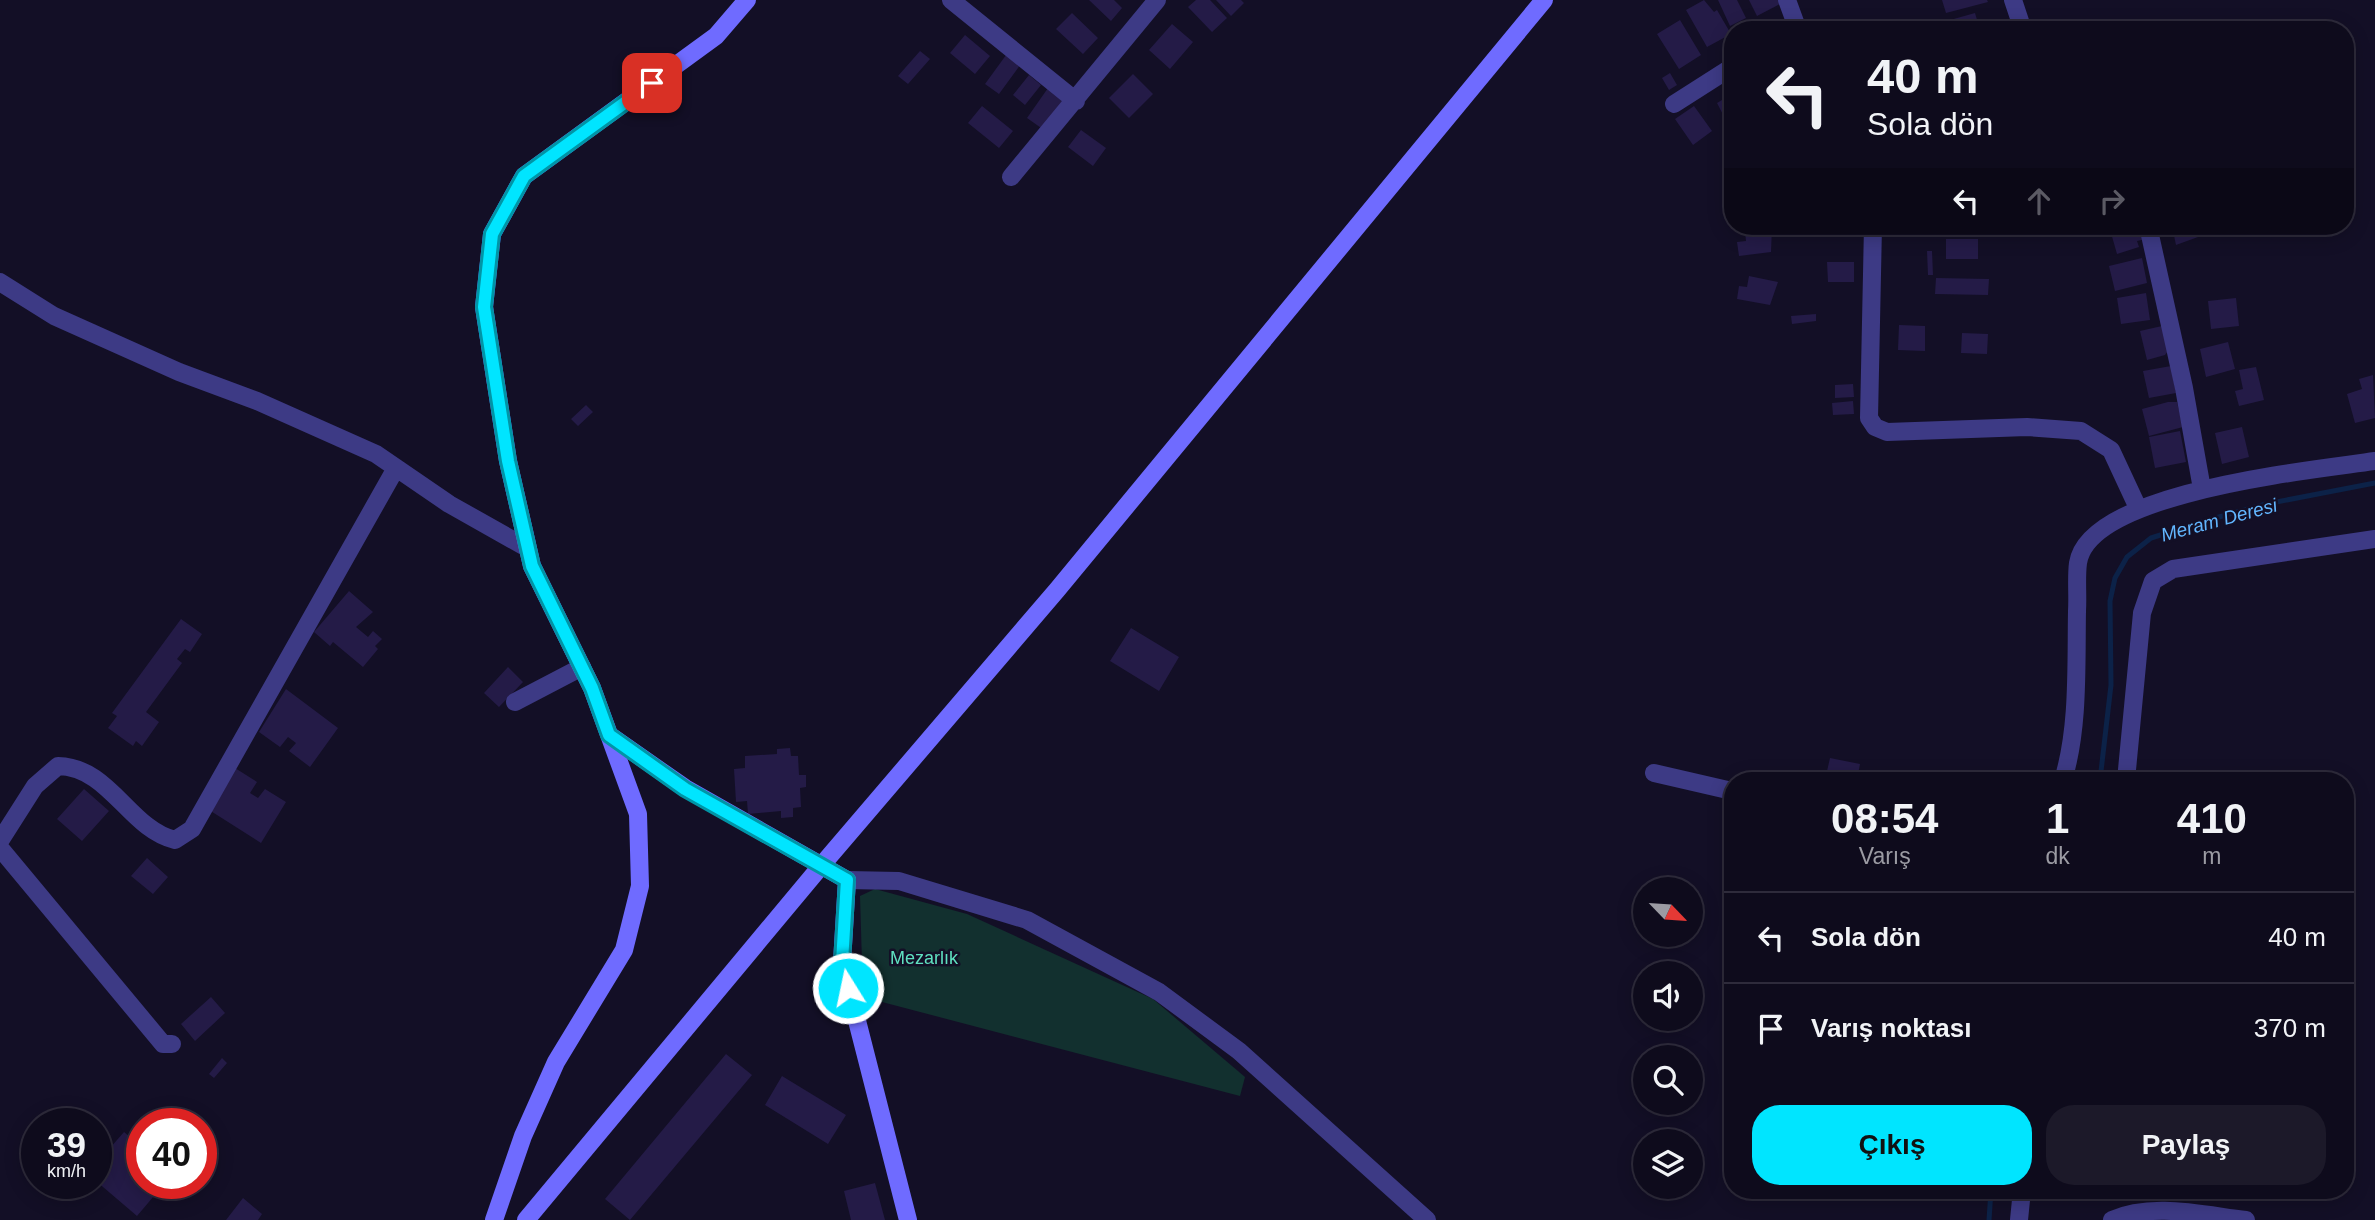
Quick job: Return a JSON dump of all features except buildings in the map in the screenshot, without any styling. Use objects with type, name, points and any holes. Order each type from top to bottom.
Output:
[{"type":"street","points":[[494,1220],[523,1136],[556,1062],[624,950],[640,886],[638,814],[582,667],[532,566],[527,548],[508,461],[484,307],[492,234],[524,176],[716,36],[747,0]]},
{"type":"street","points":[[951,0],[1076,101]]},
{"type":"street","points":[[1011,177],[1157,0]]},
{"type":"street","points":[[526,1220],[821,866],[1074,569],[1544,0]]},
{"type":"street","points":[[1787,0],[1792,21]]},
{"type":"street","points":[[2013,0],[2020,21]]},
{"type":"street","points":[[1674,104],[1724,72]]},
{"type":"street","points":[[1873,235],[1869,418],[1875,428],[1887,432],[2027,427],[2081,431],[2112,450],[2138,508]]},
{"type":"street","points":[[2150,235],[2185,388],[2202,489]]},
{"type":"street","points":[[0,282],[54,316],[179,372],[269,406],[376,454],[449,504],[527,548]]},
{"type":"street","points":[[2064,772],[2075,687],[2078,560],[2099,531],[2138,508],[2202,489],[2375,461]]},
{"type":"street","points":[[0,841],[35,786],[58,766],[77,767],[93,777],[158,836],[175,840],[192,829],[396,468]]},
{"type":"street","points":[[2127,772],[2142,613],[2152,581],[2173,569],[2375,539]]},
{"type":"street","points":[[514,702],[582,667]]},
{"type":"street","points":[[609,735],[685,789],[847,880],[899,881],[1027,920],[1158,992],[1239,1051],[1427,1220]]},
{"type":"street","points":[[1654,773],[1724,789]]},
{"type":"street","points":[[0,848],[163,1044],[172,1044]]},
{"type":"street","points":[[847,880],[842,962],[908,1220]]},
{"type":"street","points":[[2019,1220],[2021,1199]]},
{"type":"street","points":[[2112,1220],[2131,1211],[2168,1211],[2246,1220]]},
{"type":"green space","name":"Mezarlık","points":[[875,889],[967,914],[1153,999],[1245,1077],[1240,1096],[863,997],[860,896]]},
{"type":"waterway","name":"Meram Deresi","points":[[2101,772],[2111,685],[2110,601],[2115,578],[2127,557],[2151,538],[2208,520],[2266,504],[2375,483]]},
{"type":"waterway","name":"Meram Deresi","points":[[1989,1220],[1990,1199]]},
{"type":"route","points":[[652,83],[524,176],[492,234],[484,307],[508,461],[532,566],[592,688],[609,735],[685,789],[847,880],[842,962],[848,988]]}]
